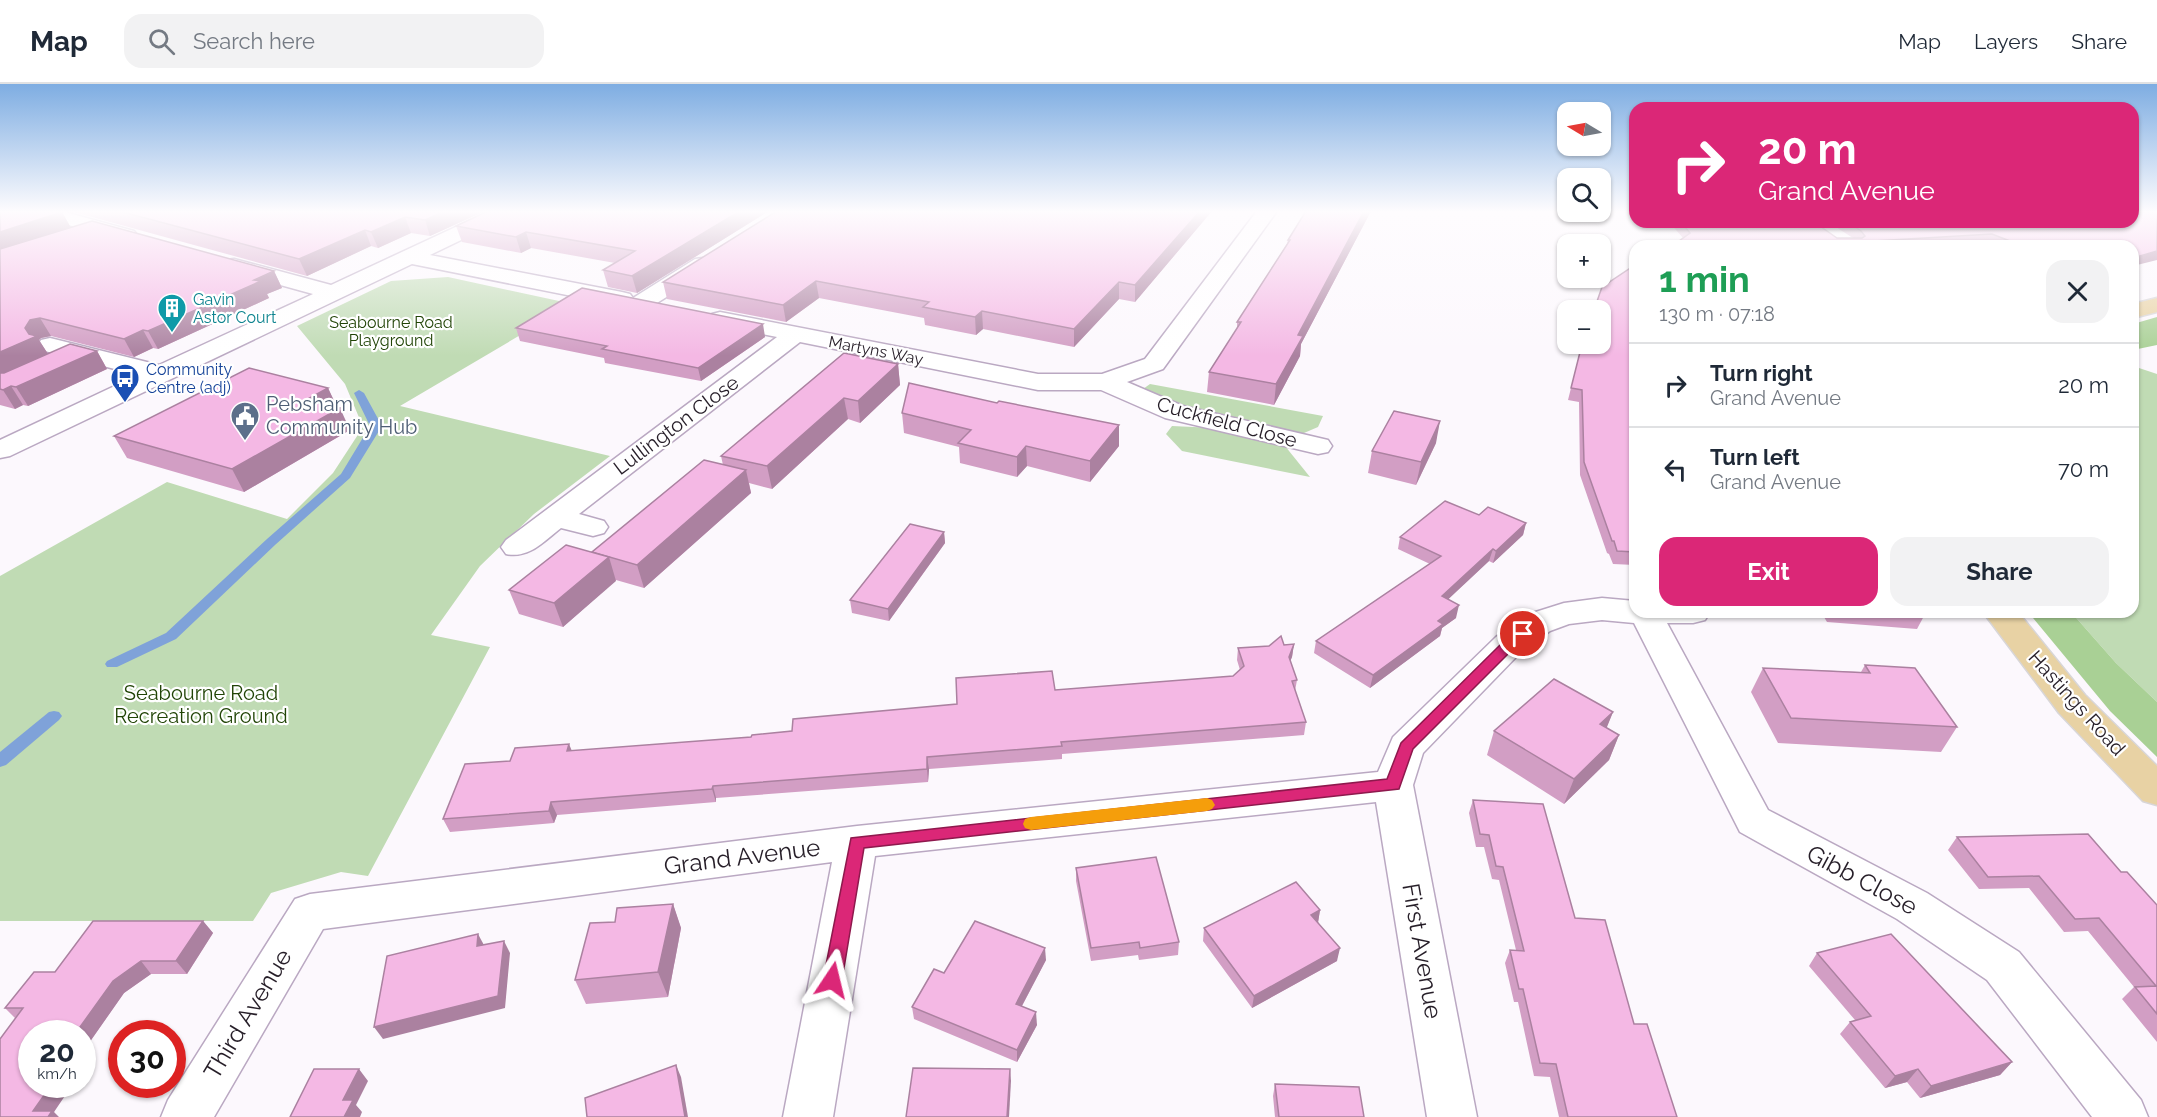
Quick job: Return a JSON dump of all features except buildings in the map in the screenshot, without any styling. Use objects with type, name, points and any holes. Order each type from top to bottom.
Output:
[{"type":"main road","points":[[2139,310],[2157,305]]},
{"type":"main road","name":"Hastings Road","points":[[2005,618],[2072,704],[2157,790]]},
{"type":"street","points":[[213,259],[335,292]]},
{"type":"street","points":[[0,450],[405,259]]},
{"type":"street","name":"Martyns Way","points":[[421,259],[1038,382],[1105,382],[1154,364],[1231,259]]},
{"type":"street","points":[[641,303],[710,259]]},
{"type":"street","name":"Lullington Close","points":[[517,547],[796,334]]},
{"type":"street","points":[[49,355],[80,352],[160,374]]},
{"type":"street","name":"Cuckfield Close","points":[[1105,382],[1174,412],[1318,446]]},
{"type":"street","points":[[556,517],[593,527]]},
{"type":"street","points":[[1393,785],[1406,747],[1508,645],[1538,623],[1564,614],[1602,609],[1629,611]]},
{"type":"street","name":"Gibb Close","points":[[1646,618],[1754,821],[1912,906],[2003,966],[2122,1117]]},
{"type":"street","name":"Grand Avenue","points":[[310,912],[857,842],[1393,785]]},
{"type":"street","name":"First Avenue","points":[[1393,785],[1452,1117]]},
{"type":"street","points":[[808,1117],[857,842]]},
{"type":"street","name":"Third Avenue","points":[[186,1117],[310,912]]},
{"type":"green space","name":"Seabourne Road Recreation Ground","points":[[448,277],[573,304],[400,406],[610,456],[534,514],[480,566],[431,635],[490,647],[368,876],[341,872],[271,893],[253,921],[0,921],[0,576],[167,482],[287,519],[333,473],[363,427],[345,384],[297,326],[391,281]]},
{"type":"green space","points":[[2157,317],[2157,345],[2139,349],[2139,322]]},
{"type":"green space","points":[[2139,368],[2157,374],[2157,702],[2116,663],[2076,618],[2139,618]]},
{"type":"green space","points":[[1150,384],[1323,416],[1318,427],[1297,436],[1182,406],[1143,389]]},
{"type":"green space","points":[[1172,426],[1215,428],[1285,446],[1310,477],[1182,451],[1166,434]]},
{"type":"green space","points":[[2033,618],[2076,618],[2116,663],[2157,702],[2157,757],[2110,711]]},
{"type":"waterway","points":[[112,664],[171,636],[271,542],[346,476],[376,426],[359,393]]},
{"type":"waterway","points":[[0,761],[54,716]]},
{"type":"slow traffic","points":[[1031,824],[1207,805]]},
{"type":"place","name":"Gavin Astor Court","points":[[172,334]]},
{"type":"place","name":"Community Centre (adj)","points":[[125,404]]},
{"type":"place","name":"Pebsham Community Hub","points":[[245,442]]},
{"type":"route","points":[[832,980],[857,842],[1393,785],[1406,747],[1508,645],[1523,634]]},
{"type":"park label","name":"Seabourne Road Playground","points":[[391,331]]}]
